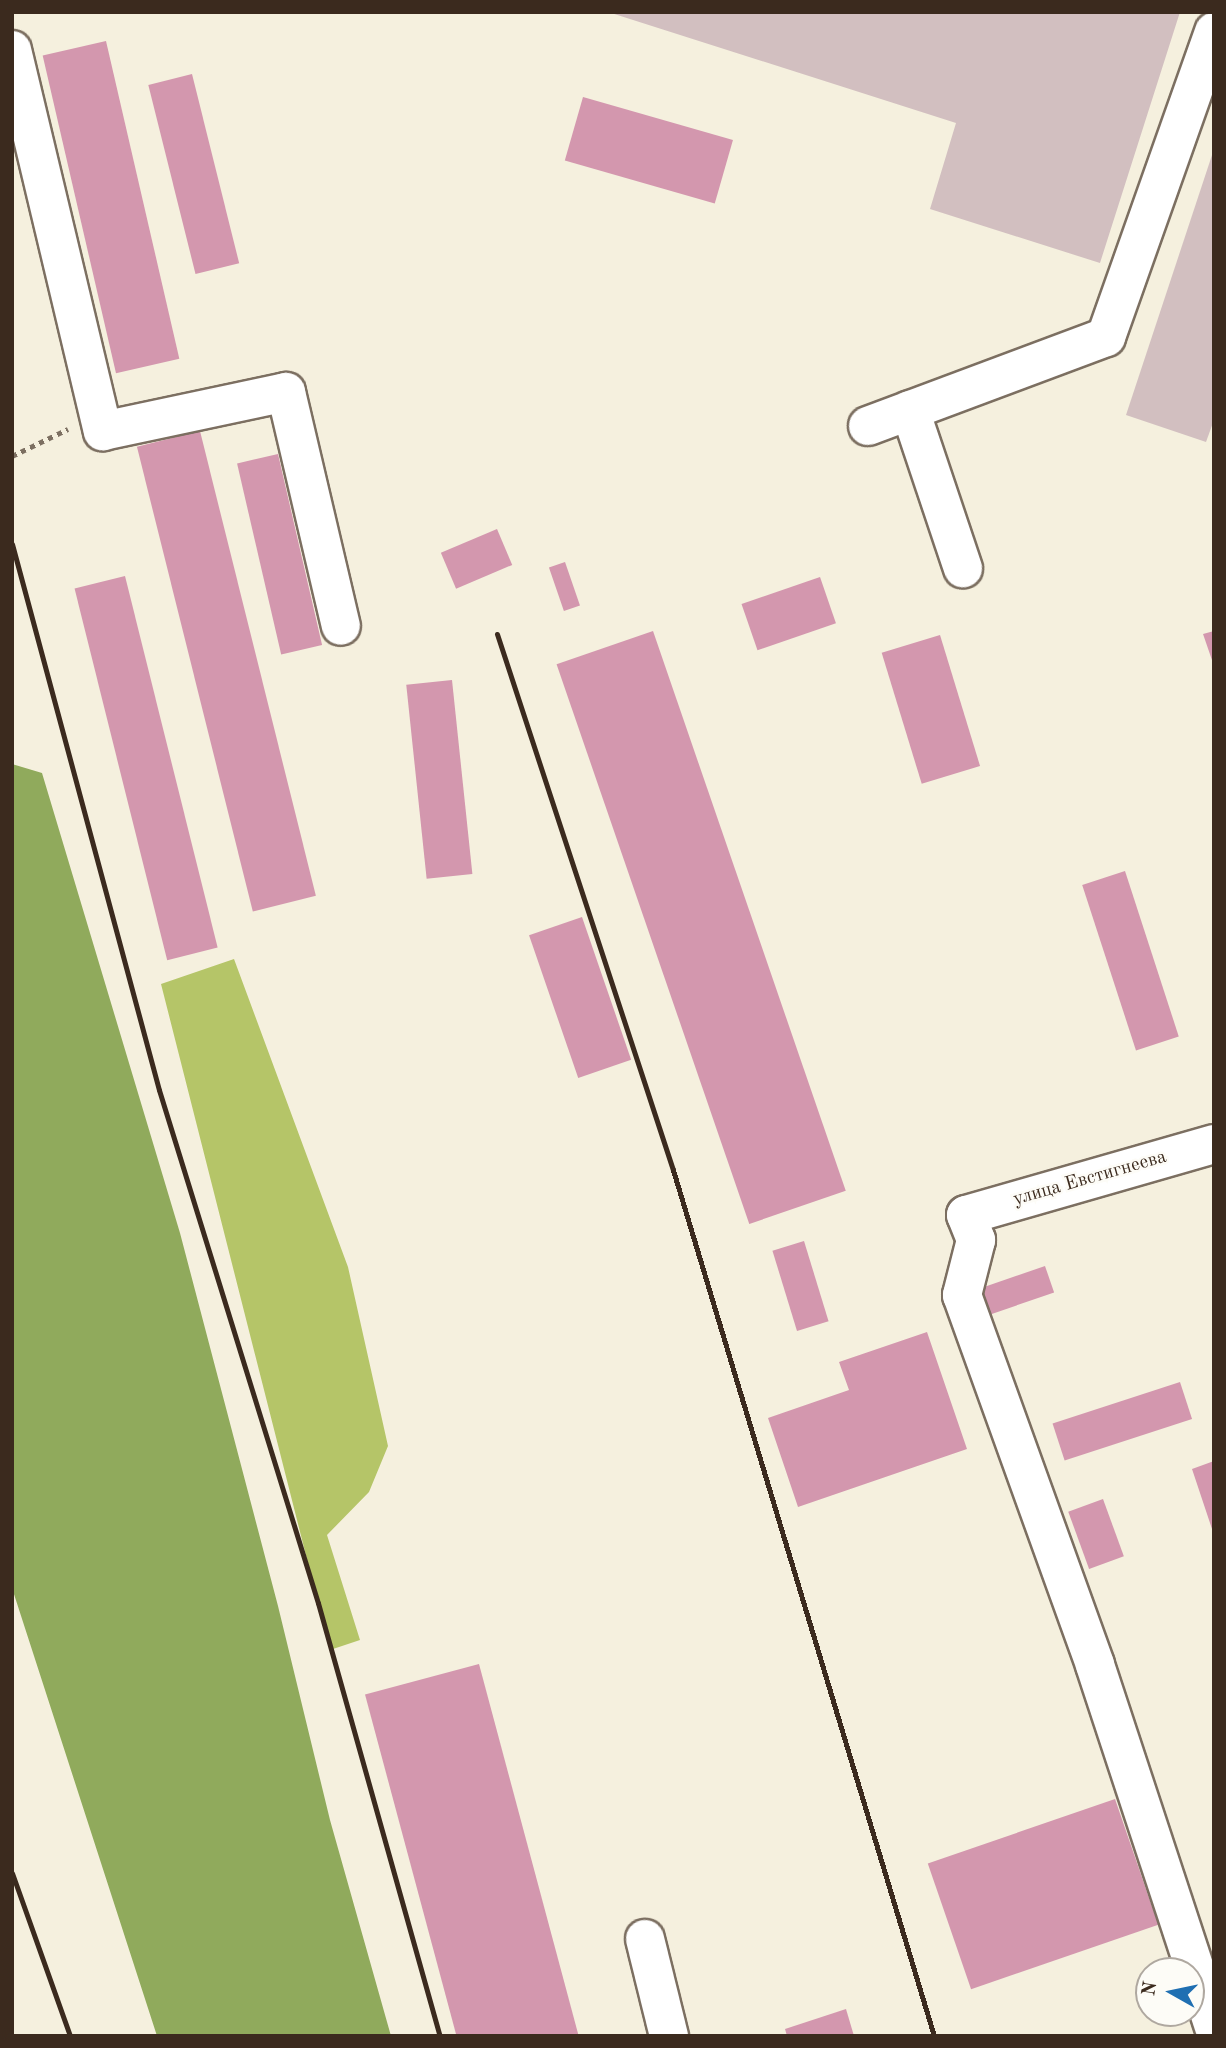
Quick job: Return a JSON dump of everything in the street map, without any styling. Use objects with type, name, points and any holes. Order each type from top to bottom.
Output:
[{"type":"lane","points":[[868,426],[1106,337],[1214,33]]},
{"type":"lane","points":[[12,50],[103,431],[286,393],[341,626]]},
{"type":"lane","points":[[910,410],[963,568]]},
{"type":"lane","name":"улица Евстигнеева","points":[[1214,1144],[966,1215],[976,1240],[962,1295],[1095,1665],[1214,2027]]},
{"type":"lane","points":[[645,1939],[669,2036]]},
{"type":"path","points":[[12,456],[99,414]]},
{"type":"shaded area","points":[[608,12],[1180,12],[1100,263],[930,209],[956,123]]},
{"type":"shaded area","points":[[1214,149],[1214,420],[1206,442],[1126,415]]},
{"type":"green space","points":[[12,764],[42,773],[180,1233],[278,1606],[330,1820],[391,2036],[157,2036],[12,1588]]},
{"type":"green space","points":[[234,959],[348,1267],[388,1446],[369,1492],[327,1535],[360,1640],[330,1650],[161,984]]},
{"type":"building","points":[[106,41],[179,359],[116,373],[43,56]]},
{"type":"building","points":[[192,74],[239,263],[196,274],[148,85]]},
{"type":"building","points":[[583,97],[733,140],[715,203],[565,160]]},
{"type":"building","points":[[200,431],[316,896],[253,911],[137,447]]},
{"type":"building","points":[[278,454],[322,645],[281,654],[237,463]]},
{"type":"building","points":[[497,529],[512,565],[456,589],[441,553]]},
{"type":"building","points":[[565,562],[580,605],[564,611],[549,568]]},
{"type":"building","points":[[125,576],[218,948],[167,960],[75,589]]},
{"type":"building","points":[[820,577],[836,623],[757,650],[742,604]]},
{"type":"building","points":[[653,631],[846,1191],[749,1224],[557,664]]},
{"type":"building","points":[[1214,631],[1214,663],[1213,663],[1203,634]]},
{"type":"building","points":[[940,635],[980,766],[922,784],[882,653]]},
{"type":"building","points":[[452,680],[472,874],[427,879],[406,685]]},
{"type":"building","points":[[1125,871],[1179,1036],[1136,1050],[1082,885]]},
{"type":"building","points":[[582,917],[631,1060],[578,1078],[529,935]]},
{"type":"building","points":[[804,1241],[829,1321],[797,1331],[772,1251]]},
{"type":"building","points":[[1045,1266],[1054,1292],[989,1315],[980,1288]]},
{"type":"building","points":[[927,1332],[967,1449],[798,1507],[768,1418],[849,1390],[839,1362]]},
{"type":"building","points":[[1180,1382],[1192,1419],[1065,1460],[1053,1423]]},
{"type":"building","points":[[1214,1461],[1214,1532],[1213,1532],[1192,1469]]},
{"type":"building","points":[[1103,1499],[1124,1556],[1089,1569],[1068,1512]]},
{"type":"building","points":[[479,1664],[579,2036],[457,2036],[365,1695]]},
{"type":"building","points":[[1115,1799],[1158,1925],[971,1989],[928,1863]]},
{"type":"building","points":[[846,2009],[854,2036],[787,2036],[785,2029]]},
{"type":"railway","points":[[12,544],[159,1090],[318,1603],[440,2036]]},
{"type":"railway","points":[[497,634],[673,1170],[934,2036]]},
{"type":"railway","points":[[12,1873],[70,2036]]}]
